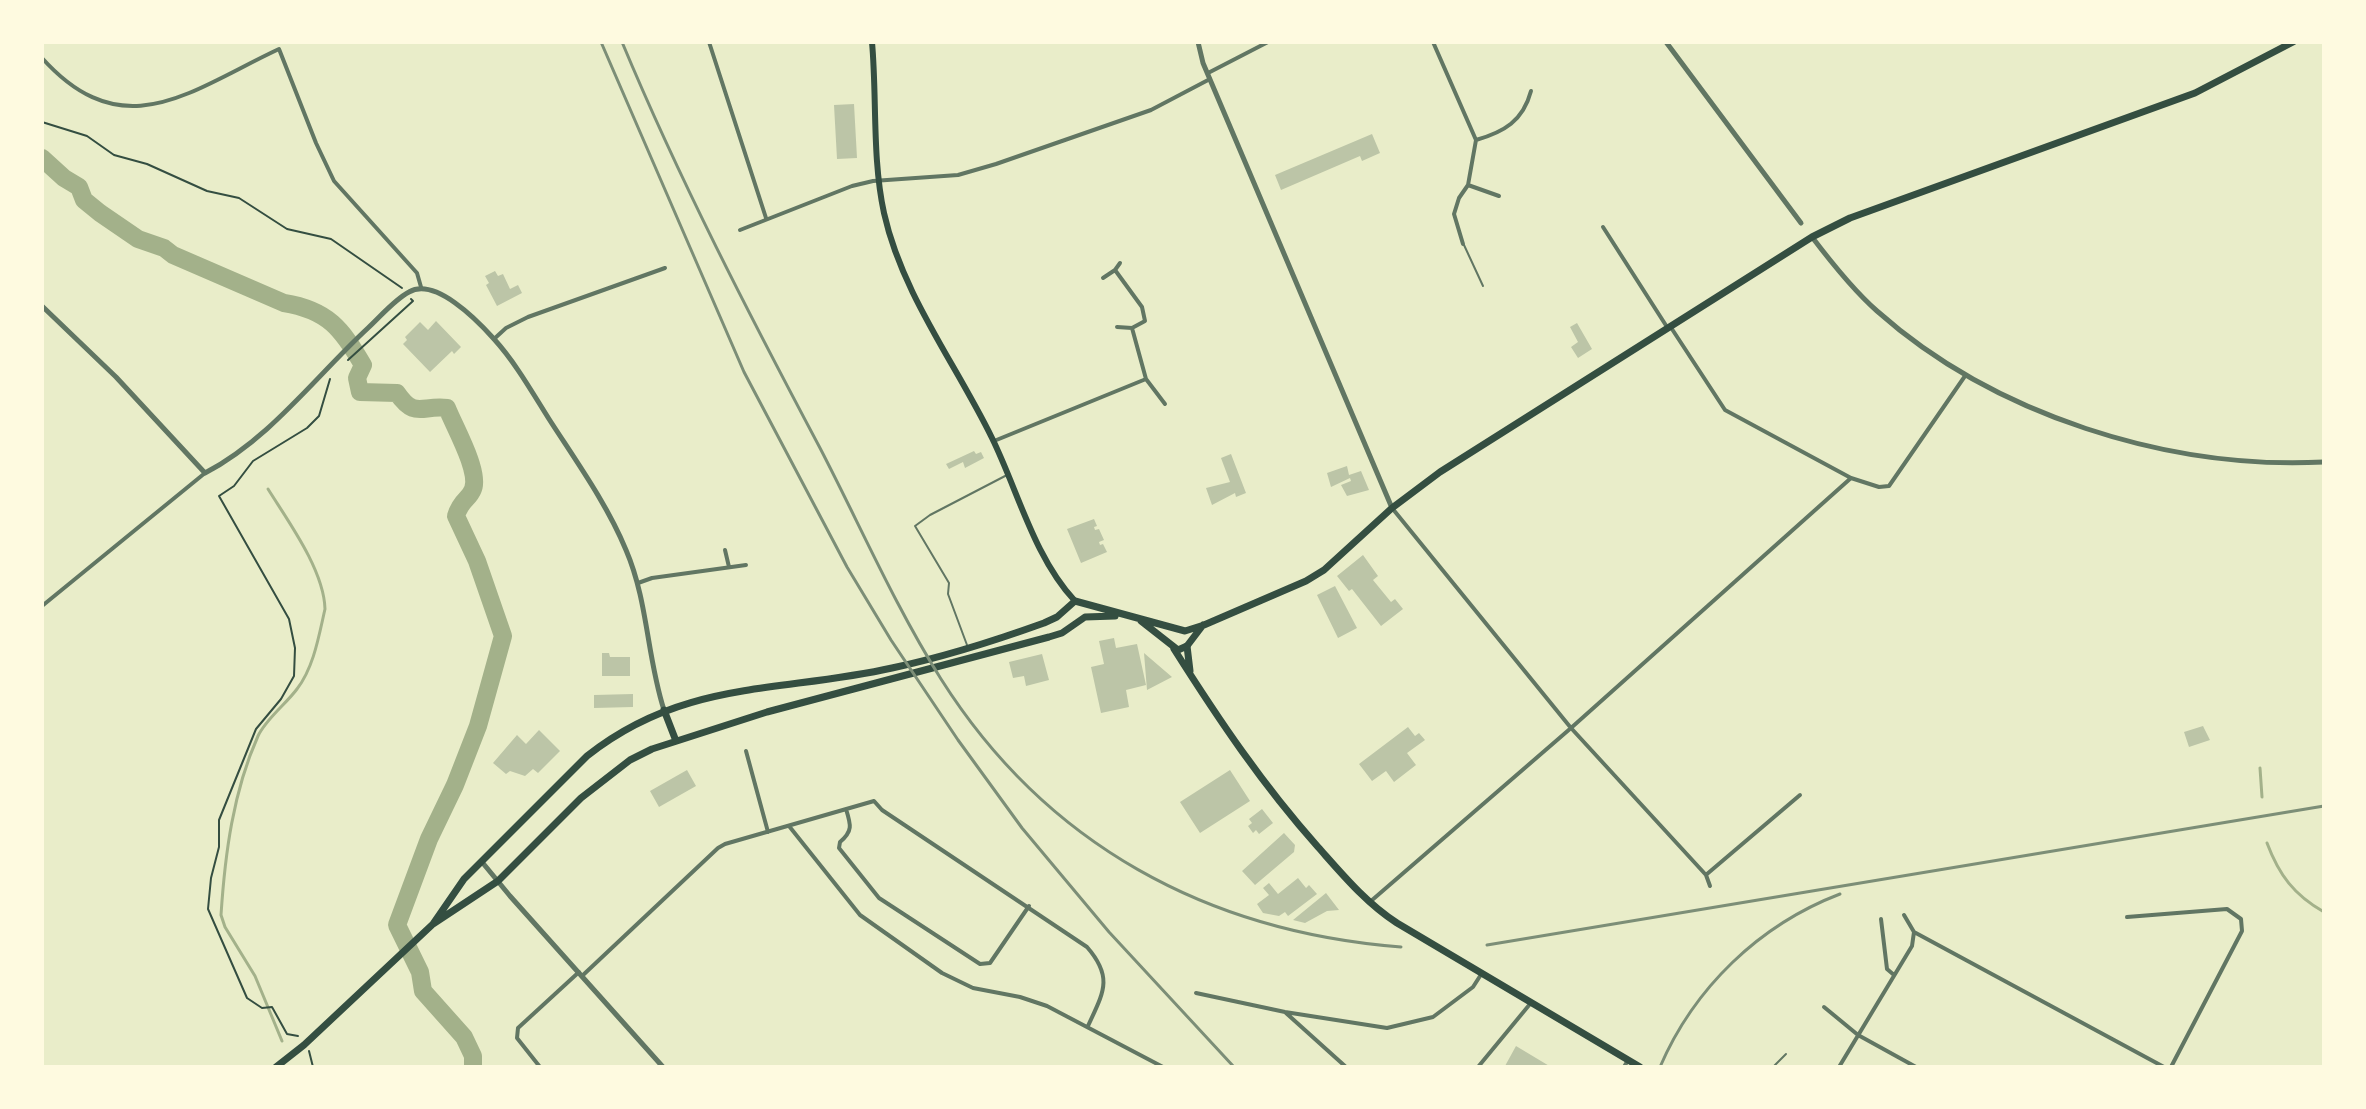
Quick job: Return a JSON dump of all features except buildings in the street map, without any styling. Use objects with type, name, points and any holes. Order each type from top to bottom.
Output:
[{"type":"main road","points":[[872,42],[880,181],[890,240],[913,292],[994,441],[1049,565],[1072,603],[1068,615],[1082,619],[1121,615]]},
{"type":"main road","points":[[1640,1067],[1626,1063],[1531,1002],[1397,923],[1370,903],[1273,794],[1237,747],[1172,646],[1170,633],[1204,625],[1315,575],[1392,508],[1440,472],[1812,237],[1850,218],[2195,93],[2293,42]]},
{"type":"main road","points":[[1072,603],[1181,630],[1189,636],[1191,676]]},
{"type":"main road","points":[[276,1067],[304,1045],[433,924],[498,881],[581,798],[616,769],[652,749],[896,674],[949,653],[1044,623],[1057,617],[1072,603]]},
{"type":"main road","points":[[433,924],[464,879],[587,756],[602,744],[664,710],[708,697],[773,685],[879,671],[884,677],[925,672],[1062,633],[1082,619],[1088,611],[1086,605]]},
{"type":"main road","points":[[1140,620],[1181,650],[1204,625]]},
{"type":"main road","points":[[664,710],[676,741]]},
{"type":"street","points":[[709,42],[766,218]]},
{"type":"street","points":[[1198,42],[1209,76],[1392,508],[1571,728],[1706,875],[1710,886]]},
{"type":"street","points":[[740,230],[852,186],[958,175],[1151,110],[1268,42]]},
{"type":"street","points":[[1433,42],[1476,140],[1468,185],[1459,198],[1454,214],[1463,244]]},
{"type":"street","points":[[1666,42],[1801,223]]},
{"type":"street","points":[[42,58],[56,73],[86,94],[103,102],[129,107],[154,103],[211,84],[279,49],[328,171],[350,200],[417,273],[421,287]]},
{"type":"street","points":[[1476,140],[1500,133],[1518,119],[1527,106],[1531,91]]},
{"type":"street","points":[[1468,185],[1499,196]]},
{"type":"street","points":[[1603,227],[1725,410],[1851,478],[1879,487],[1889,486],[1965,376]]},
{"type":"street","points":[[1812,237],[1876,310],[1965,376],[2023,405],[2126,442],[2209,456],[2294,463],[2324,462]]},
{"type":"street","points":[[1103,278],[1120,263]]},
{"type":"street","points":[[494,339],[506,328],[528,317],[665,268]]},
{"type":"street","points":[[1115,270],[1142,307],[1145,321],[1132,328],[1117,327]]},
{"type":"street","points":[[42,606],[205,473],[280,417],[339,354],[406,293],[421,287],[438,292],[494,339],[578,463],[617,530],[638,583],[657,689],[664,710]]},
{"type":"street","points":[[42,306],[116,377],[205,473]]},
{"type":"street","points":[[1132,328],[1146,379],[1165,404]]},
{"type":"street","points":[[994,441],[1146,379]]},
{"type":"street","points":[[1370,903],[1851,478]]},
{"type":"street","points":[[725,550],[729,567]]},
{"type":"street","points":[[638,583],[652,578],[746,565]]},
{"type":"street","points":[[746,751],[768,832]]},
{"type":"street","points":[[1706,875],[1800,795]]},
{"type":"street","points":[[540,1067],[517,1038],[518,1028],[714,850],[725,844],[874,801],[882,810],[1087,947],[1103,969],[1102,994],[1088,1026]]},
{"type":"street","points":[[846,809],[851,829],[839,848],[879,898],[980,964],[990,963],[1029,906]]},
{"type":"street","points":[[789,826],[860,915],[942,973],[973,988],[1047,1006],[1163,1067]]},
{"type":"street","points":[[482,862],[663,1067]]},
{"type":"street","points":[[2127,917],[2227,909],[2241,919],[2242,931],[2171,1067]]},
{"type":"street","points":[[1904,915],[1914,932],[2164,1067]]},
{"type":"street","points":[[1881,919],[1887,969],[1894,975]]},
{"type":"street","points":[[1839,1067],[1912,946],[1914,932]]},
{"type":"street","points":[[1196,993],[1285,1012],[1387,1028],[1433,1017],[1473,987],[1482,973]]},
{"type":"street","points":[[1478,1067],[1531,1002]]},
{"type":"street","points":[[1824,1007],[1858,1035],[1916,1067]]},
{"type":"street","points":[[1285,1012],[1346,1067]]},
{"type":"lane","points":[[1463,244],[1483,286]]},
{"type":"lane","points":[[968,648],[948,594],[949,583],[915,526],[1008,474]]},
{"type":"lane","points":[[1773,1067],[1786,1054]]},
{"type":"path","points":[[42,122],[87,136],[114,155],[147,164],[207,191],[239,198],[287,229],[331,239],[397,282],[413,301],[347,361]]},
{"type":"path","points":[[313,1067],[311,1053],[298,1036],[287,1034],[272,1007],[262,1008],[247,998],[208,909],[211,878],[219,847],[219,820],[256,729],[281,699],[294,676],[295,648],[289,619],[219,496],[234,486],[253,461],[307,428],[319,416],[329,379]]},
{"type":"waterway","points":[[42,158],[79,187],[84,200],[138,239],[284,303],[323,316],[340,331],[363,365],[357,378],[360,392],[397,393],[409,406],[419,409],[447,408],[470,460],[474,481],[471,493],[456,516],[477,561],[503,636],[478,726],[429,839],[397,925],[420,972],[423,991],[464,1037],[473,1056],[473,1067]]},
{"type":"waterway","points":[[268,489],[312,562],[325,609],[308,671],[262,730],[249,757],[232,824],[221,915],[255,976],[282,1041]]},
{"type":"waterway","points":[[2260,768],[2262,797]]},
{"type":"waterway","points":[[2267,843],[2289,883],[2304,899],[2324,912]]},
{"type":"railway","points":[[601,42],[744,372],[847,567],[891,640],[1022,828],[1109,932],[1234,1067]]},
{"type":"railway","points":[[622,42],[716,248],[893,594],[941,679],[983,738],[1030,789],[1082,833],[1138,870],[1198,899],[1262,922],[1330,938],[1401,947]]},
{"type":"railway","points":[[1487,945],[2324,806]]},
{"type":"railway","points":[[1660,1067],[1691,1011],[1732,962],[1782,923],[1840,894]]}]
